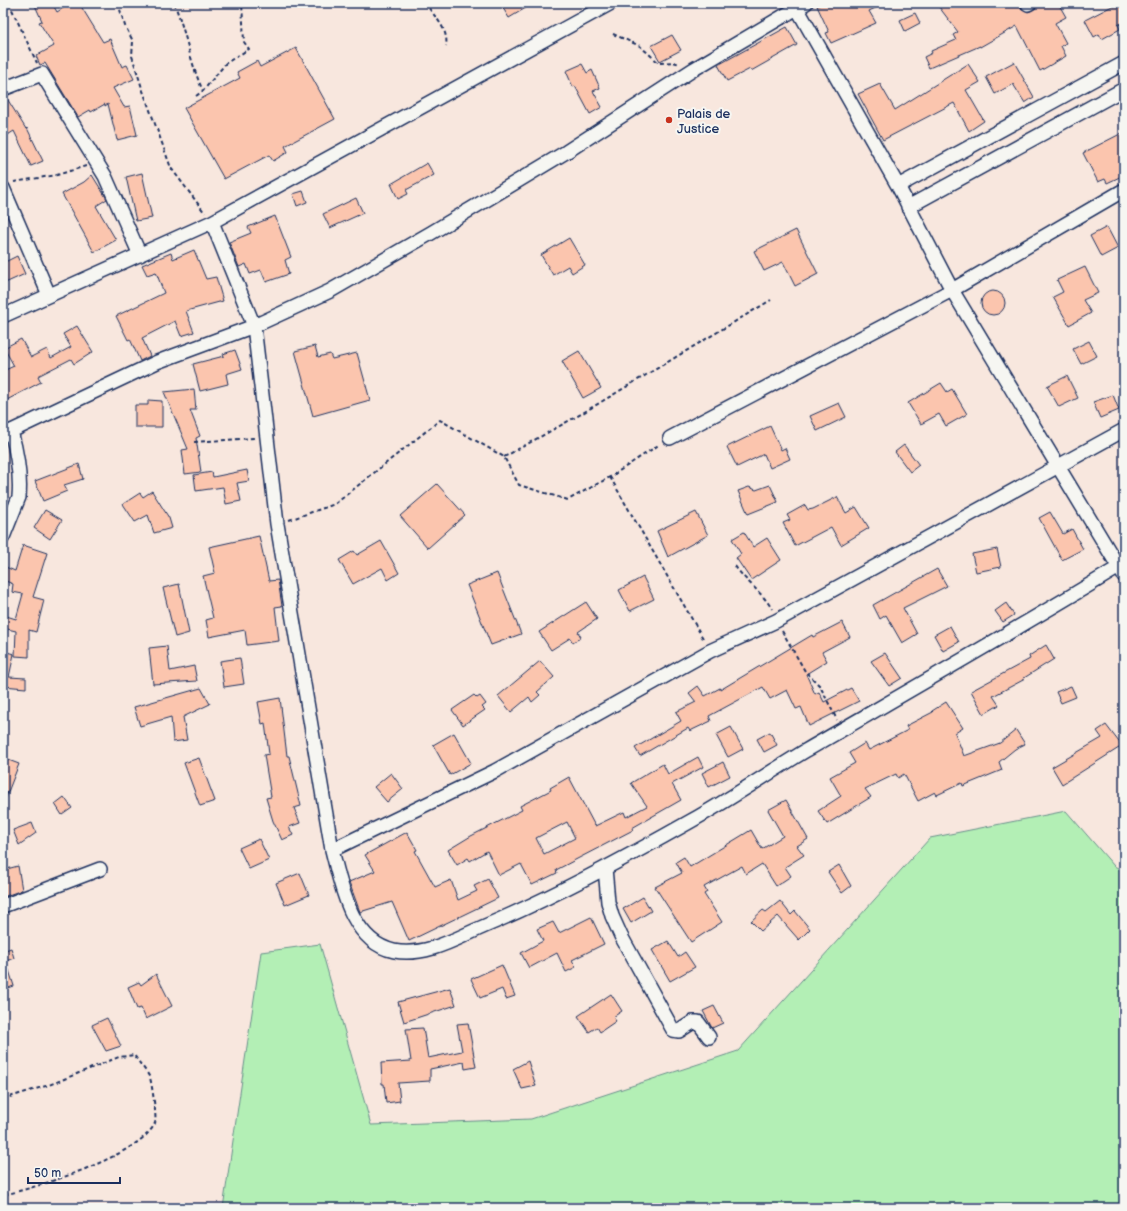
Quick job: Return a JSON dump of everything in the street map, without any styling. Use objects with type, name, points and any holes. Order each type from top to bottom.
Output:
[{"type":"street","points":[[3,316],[212,222],[611,3]]},
{"type":"street","points":[[3,536],[20,491],[19,470],[7,433],[157,362],[254,326],[325,294],[431,234],[566,152],[694,69],[801,5],[952,290],[1122,569],[842,730],[692,820],[605,868],[501,919],[433,948],[407,952],[392,951],[381,946],[360,928],[343,893],[332,850],[277,524],[268,436],[254,326],[212,222]]},
{"type":"street","points":[[898,186],[1124,63]]},
{"type":"street","points":[[3,89],[42,74],[96,162],[113,193],[140,255]]},
{"type":"street","points":[[908,207],[1124,89]]},
{"type":"street","points":[[6,185],[49,294]]},
{"type":"street","points":[[670,438],[952,290],[1124,190]]},
{"type":"street","points":[[332,850],[495,771],[710,651],[776,622],[1124,430]]},
{"type":"street","points":[[605,868],[608,902],[612,916],[621,936],[673,1030],[679,1031],[693,1022],[698,1022],[709,1037]]},
{"type":"street","points":[[3,906],[100,869]]},
{"type":"path","points":[[9,3],[42,74]]},
{"type":"path","points":[[118,3],[125,26],[133,41],[132,56],[142,88],[171,168],[212,222]]},
{"type":"path","points":[[174,3],[182,23],[194,72],[203,91]]},
{"type":"path","points":[[196,96],[203,91],[226,63],[248,49],[244,42],[242,3]]},
{"type":"path","points":[[425,3],[445,31],[447,38],[446,46]]},
{"type":"path","points":[[613,34],[640,46],[659,63],[673,62],[694,69]]},
{"type":"path","points":[[6,185],[57,175],[96,162]]},
{"type":"path","points":[[504,457],[581,414],[771,300]]},
{"type":"path","points":[[277,524],[335,504],[440,420],[504,457],[520,485],[568,500],[610,477],[670,438]]},
{"type":"path","points":[[194,442],[268,436]]},
{"type":"path","points":[[610,477],[710,651]]},
{"type":"path","points":[[735,566],[742,577],[771,606],[776,616],[776,622],[805,671],[820,686],[842,730]]},
{"type":"path","points":[[3,1099],[49,1085],[120,1057],[134,1055],[150,1079],[156,1122],[149,1134],[125,1149],[82,1172],[3,1195]]},
{"type":"green space","points":[[1066,811],[1114,866],[1124,871],[1124,1208],[223,1208],[261,952],[320,944],[371,1125],[531,1119],[738,1051],[930,838]]},
{"type":"building","points":[[34,3],[52,3],[57,12],[71,3],[79,3],[103,42],[110,39],[122,67],[127,65],[134,79],[113,88],[124,107],[130,106],[137,135],[117,140],[108,104],[105,106],[105,104],[91,112],[90,110],[78,117],[45,63],[40,65],[36,56],[54,46],[39,22],[42,21]]},
{"type":"building","points":[[500,3],[534,3],[509,18]]},
{"type":"building","points":[[824,3],[886,3],[869,11],[876,23],[831,43],[826,33],[829,32],[817,6]]},
{"type":"building","points":[[944,3],[1020,3],[1021,8],[1028,12],[1036,8],[1038,3],[1058,3],[1066,17],[1055,23],[1066,43],[1061,46],[1066,56],[1040,71],[1017,26],[980,47],[929,68],[924,57],[932,53],[931,51],[956,40],[953,35],[958,32],[939,7]]},
{"type":"building","points":[[1118,3],[1124,3],[1124,22],[1118,25],[1120,29],[1102,39],[1099,34],[1094,37],[1085,20]]},
{"type":"building","points":[[915,13],[920,23],[905,31],[900,20]]},
{"type":"building","points":[[787,27],[797,45],[751,71],[750,69],[727,81],[718,65]]},
{"type":"building","points":[[672,35],[681,50],[660,61],[651,46]]},
{"type":"building","points":[[296,48],[335,119],[285,146],[288,152],[273,161],[269,155],[224,179],[184,108],[240,78],[237,72],[257,61],[260,67]]},
{"type":"building","points":[[1014,62],[1034,97],[1025,103],[1013,84],[995,94],[986,77]]},
{"type":"building","points":[[582,64],[587,73],[592,70],[600,88],[593,91],[602,107],[590,114],[575,86],[573,87],[566,71]]},
{"type":"building","points":[[968,64],[980,82],[966,90],[984,121],[969,131],[954,103],[883,140],[858,94],[880,84],[895,110]]},
{"type":"building","points":[[3,97],[6,97],[26,129],[27,128],[43,161],[31,166],[14,131],[3,138]]},
{"type":"building","points":[[1124,132],[1124,175],[1107,183],[1105,179],[1098,182],[1083,153]]},
{"type":"building","points":[[427,163],[434,175],[406,190],[408,194],[398,199],[391,184]]},
{"type":"building","points":[[142,173],[152,218],[136,221],[126,177]]},
{"type":"building","points":[[92,175],[107,199],[96,206],[116,240],[94,252],[62,194],[84,182]]},
{"type":"building","points":[[303,191],[307,202],[297,206],[293,194]]},
{"type":"building","points":[[356,198],[363,213],[330,228],[323,214]]},
{"type":"building","points":[[275,216],[291,257],[285,260],[289,274],[266,282],[261,270],[250,274],[246,264],[239,267],[229,242],[251,233],[248,227]]},
{"type":"building","points":[[1107,227],[1118,248],[1101,257],[1090,236]]},
{"type":"building","points":[[796,230],[818,274],[795,286],[783,262],[764,271],[754,251]]},
{"type":"building","points":[[569,238],[585,265],[572,273],[568,266],[553,275],[541,255]]},
{"type":"building","points":[[194,250],[206,279],[216,277],[223,301],[186,311],[194,332],[181,336],[175,321],[142,338],[150,356],[140,361],[130,339],[128,340],[116,316],[164,293],[156,272],[147,275],[142,265],[171,253],[173,259]]},
{"type":"building","points":[[17,256],[25,274],[3,284],[3,263]]},
{"type":"building","points":[[1085,267],[1098,293],[1083,300],[1091,313],[1069,325],[1053,297],[1063,292],[1057,280]]},
{"type":"building","points":[[993,291],[1002,294],[1005,303],[1002,312],[993,315],[984,312],[981,303],[984,294]]},
{"type":"building","points":[[77,326],[93,352],[74,364],[71,359],[38,376],[41,382],[3,402],[3,371],[14,366],[4,348],[21,339],[31,357],[47,349],[51,358],[71,347],[63,334]]},
{"type":"building","points":[[1089,341],[1097,356],[1081,364],[1073,349]]},
{"type":"building","points":[[315,346],[318,357],[330,354],[332,359],[357,353],[370,400],[313,416],[295,351]]},
{"type":"building","points":[[235,350],[242,369],[226,374],[228,384],[200,391],[193,364],[224,356],[223,354]]},
{"type":"building","points":[[579,351],[601,388],[583,398],[562,361]]},
{"type":"building","points":[[1067,376],[1078,398],[1059,407],[1047,386]]},
{"type":"building","points":[[941,383],[947,392],[952,389],[967,414],[946,426],[939,414],[921,424],[908,403]]},
{"type":"building","points":[[194,389],[196,410],[190,410],[200,436],[196,438],[201,472],[185,474],[182,450],[188,449],[164,392]]},
{"type":"building","points":[[1113,395],[1119,410],[1100,418],[1093,402]]},
{"type":"building","points":[[148,400],[162,401],[162,427],[135,427],[135,405],[148,405]]},
{"type":"building","points":[[839,403],[846,417],[817,431],[810,416]]},
{"type":"building","points":[[770,426],[781,450],[785,448],[790,459],[770,468],[764,454],[737,467],[727,447]]},
{"type":"building","points":[[904,445],[919,465],[910,472],[895,452]]},
{"type":"building","points":[[79,464],[83,479],[64,485],[67,491],[43,501],[35,481]]},
{"type":"building","points":[[247,470],[249,481],[237,483],[241,501],[226,504],[223,487],[196,491],[194,475],[212,472],[213,477]]},
{"type":"building","points":[[437,484],[465,515],[428,548],[400,516]]},
{"type":"building","points":[[770,485],[778,502],[748,514],[738,491],[749,487],[756,490]]},
{"type":"building","points":[[152,491],[169,518],[172,528],[154,533],[148,515],[135,522],[123,504],[140,493],[143,497]]},
{"type":"building","points":[[837,497],[846,513],[856,507],[869,528],[841,545],[831,527],[795,546],[783,523],[790,520],[787,515],[805,505],[808,510],[813,509]]},
{"type":"building","points":[[45,510],[62,520],[50,539],[34,528]]},
{"type":"building","points":[[696,512],[708,535],[668,557],[657,531]]},
{"type":"building","points":[[1050,512],[1063,534],[1072,529],[1083,549],[1062,560],[1039,518]]},
{"type":"building","points":[[744,532],[753,547],[767,538],[781,560],[751,580],[736,558],[741,554],[732,539]]},
{"type":"building","points":[[259,536],[269,581],[278,580],[282,606],[275,607],[279,641],[247,645],[245,630],[209,637],[206,620],[213,618],[203,576],[215,573],[209,547]]},
{"type":"building","points":[[381,541],[399,573],[388,580],[382,568],[353,584],[339,560],[354,551],[357,555]]},
{"type":"building","points":[[23,545],[47,553],[33,597],[44,600],[36,632],[29,630],[29,657],[15,656],[16,631],[3,628],[3,615],[16,619],[23,594],[12,592],[13,584],[3,580],[3,566],[15,571]]},
{"type":"building","points":[[997,549],[1001,567],[976,572],[972,554]]},
{"type":"building","points":[[937,569],[947,586],[903,608],[917,634],[902,643],[886,615],[880,619],[873,605]]},
{"type":"building","points":[[497,573],[521,634],[491,645],[467,585]]},
{"type":"building","points":[[643,577],[654,599],[630,611],[619,590]]},
{"type":"building","points":[[179,584],[189,633],[175,637],[163,588]]},
{"type":"building","points":[[586,602],[597,619],[578,632],[581,637],[573,643],[570,638],[551,650],[539,632]]},
{"type":"building","points":[[1006,603],[1014,615],[1003,622],[995,611]]},
{"type":"building","points":[[842,622],[850,637],[822,652],[827,661],[806,674],[815,694],[819,692],[824,702],[851,688],[859,701],[809,726],[801,707],[796,709],[787,690],[770,699],[763,687],[709,716],[711,721],[690,731],[688,728],[640,756],[635,748],[681,721],[676,712],[696,702],[689,693],[698,686],[705,696],[720,688],[720,690],[812,635],[813,637]]},
{"type":"building","points":[[950,626],[959,642],[943,651],[934,635]]},
{"type":"building","points":[[1046,645],[1054,659],[1024,678],[1025,679],[993,696],[999,705],[984,714],[971,691],[1030,659],[1029,656]]},
{"type":"building","points":[[167,646],[170,671],[194,666],[197,681],[153,684],[149,648]]},
{"type":"building","points":[[3,651],[14,654],[9,677],[26,678],[26,688],[3,686]]},
{"type":"building","points":[[885,653],[902,678],[889,686],[871,661]]},
{"type":"building","points":[[240,658],[244,684],[224,687],[220,661]]},
{"type":"building","points":[[540,661],[554,677],[537,692],[540,695],[532,702],[529,697],[511,712],[498,696]]},
{"type":"building","points":[[1071,686],[1076,697],[1061,703],[1056,692]]},
{"type":"building","points":[[201,688],[210,704],[183,717],[187,740],[173,742],[171,717],[140,726],[134,707]]},
{"type":"building","points":[[474,695],[477,698],[480,696],[486,704],[482,707],[485,710],[463,725],[452,710]]},
{"type":"building","points":[[280,698],[287,756],[289,756],[301,806],[294,808],[300,823],[289,827],[293,835],[282,840],[273,821],[266,798],[271,797],[264,755],[269,754],[265,723],[262,724],[258,702]]},
{"type":"building","points":[[946,702],[963,728],[955,733],[964,756],[1000,743],[1016,730],[1025,744],[1015,749],[999,762],[1002,770],[963,786],[962,783],[937,795],[935,792],[918,801],[904,774],[898,778],[896,774],[865,789],[871,797],[827,824],[818,811],[841,796],[830,777],[855,763],[849,753],[865,743],[869,750],[908,730],[906,726],[933,712],[932,711]]},
{"type":"building","points":[[1106,725],[1122,746],[1062,784],[1052,767],[1102,738],[1097,731]]},
{"type":"building","points":[[731,727],[743,749],[728,757],[716,735]]},
{"type":"building","points":[[770,732],[777,745],[764,752],[757,739]]},
{"type":"building","points":[[454,733],[471,763],[450,775],[433,745]]},
{"type":"building","points":[[698,757],[703,767],[672,784],[681,800],[632,828],[633,830],[556,870],[557,873],[532,885],[521,864],[499,875],[487,851],[470,861],[468,858],[457,865],[448,850],[471,836],[522,810],[520,806],[551,790],[550,788],[569,777],[595,826],[624,812],[626,817],[647,806],[631,783],[663,764],[668,774]],"holes":[[[567,822],[575,838],[544,854],[536,838]]]},
{"type":"building","points":[[3,758],[19,764],[4,802],[3,802]]},
{"type":"building","points":[[199,758],[215,801],[200,806],[184,763]]},
{"type":"building","points":[[723,762],[730,776],[709,787],[702,773]]},
{"type":"building","points":[[391,773],[403,789],[387,802],[374,787]]},
{"type":"building","points":[[64,797],[72,808],[62,815],[55,804]]},
{"type":"building","points":[[786,800],[808,839],[797,846],[804,855],[785,867],[791,876],[776,886],[762,864],[746,874],[742,866],[704,887],[707,892],[704,894],[722,922],[691,942],[655,887],[682,873],[676,862],[684,857],[690,867],[751,830],[762,849],[783,836],[768,810]]},
{"type":"building","points":[[32,823],[36,833],[19,845],[13,830]]},
{"type":"building","points":[[407,832],[417,850],[415,851],[435,887],[451,880],[458,900],[477,891],[474,886],[488,879],[498,898],[409,941],[392,902],[360,912],[349,882],[375,871],[365,855]]},
{"type":"building","points":[[259,839],[269,860],[249,869],[239,848]]},
{"type":"building","points":[[839,865],[851,886],[842,893],[828,872]]},
{"type":"building","points":[[18,866],[22,890],[3,897],[3,870]]},
{"type":"building","points":[[300,873],[309,895],[285,905],[276,883]]},
{"type":"building","points":[[643,897],[651,911],[631,923],[623,909]]},
{"type":"building","points":[[780,901],[791,915],[795,911],[810,929],[799,940],[778,916],[761,931],[751,921],[763,910],[766,912]]},
{"type":"building","points":[[591,917],[604,944],[572,960],[576,967],[566,972],[557,953],[529,968],[521,953],[543,941],[537,929],[553,922],[559,933]]},
{"type":"building","points":[[668,941],[678,957],[685,952],[695,967],[670,981],[652,950]]},
{"type":"building","points":[[11,948],[14,958],[6,961],[14,986],[3,990],[3,951]]},
{"type":"building","points":[[502,965],[515,996],[506,999],[502,989],[480,998],[471,979]]},
{"type":"building","points":[[156,974],[172,1006],[146,1019],[141,1008],[137,1009],[128,987],[139,982],[141,985]]},
{"type":"building","points":[[450,988],[456,1005],[404,1022],[398,1002]]},
{"type":"building","points":[[611,994],[622,1011],[613,1017],[616,1021],[600,1032],[597,1027],[589,1032],[578,1016]]},
{"type":"building","points":[[714,1006],[723,1023],[712,1028],[703,1011]]},
{"type":"building","points":[[107,1018],[121,1046],[106,1051],[92,1025]]},
{"type":"building","points":[[468,1023],[476,1067],[465,1069],[464,1062],[430,1069],[430,1081],[398,1083],[400,1101],[386,1103],[384,1084],[382,1084],[381,1063],[411,1061],[406,1029],[423,1028],[428,1058],[462,1051],[457,1024]]},
{"type":"building","points":[[528,1061],[536,1086],[522,1089],[513,1069]]},
{"type":"place","name":"Palais de Justice","points":[[669,120]]}]
